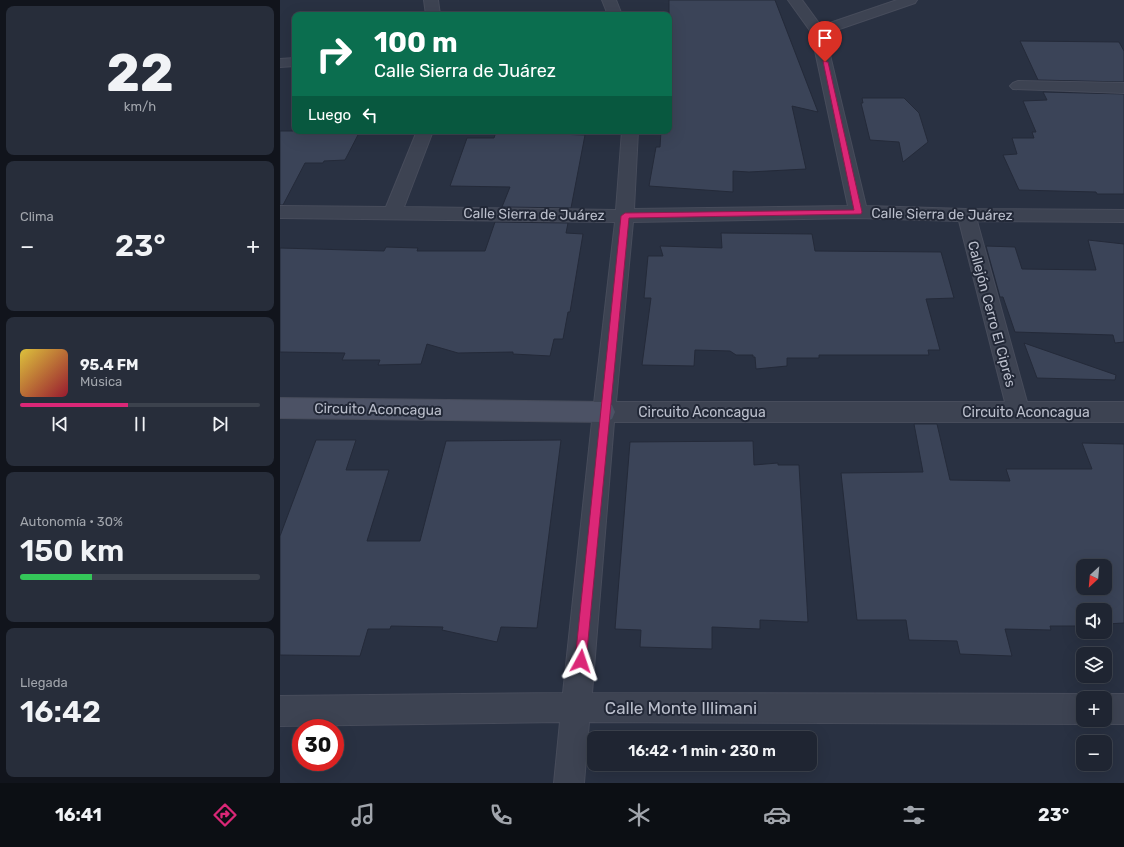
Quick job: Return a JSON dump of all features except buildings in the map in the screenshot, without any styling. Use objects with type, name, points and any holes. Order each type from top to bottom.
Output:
[{"type":"street","points":[[431,0],[433,12]]},
{"type":"street","points":[[609,0],[614,12]]},
{"type":"street","points":[[795,0],[818,32],[858,212]]},
{"type":"street","points":[[818,32],[910,0]]},
{"type":"street","points":[[280,63],[292,62]]},
{"type":"street","points":[[1018,86],[1124,88]]},
{"type":"street","points":[[393,213],[423,134]]},
{"type":"street","points":[[569,783],[604,412],[625,216],[630,134]]},
{"type":"street","name":"Calle Sierra de Juárez","points":[[280,212],[625,216],[858,212],[966,216],[1124,216]]},
{"type":"street","name":"Callejón Cerro El Ciprés","points":[[966,216],[1019,412]]},
{"type":"street","name":"Circuito Aconcagua","points":[[280,408],[604,412],[1124,412]]},
{"type":"street","name":"Calle Monte Illimani","points":[[280,711],[576,707],[1076,709]]},
{"type":"street","points":[[1112,709],[1124,710]]},
{"type":"route","points":[[581,661],[604,412],[625,216],[858,212],[825,62]]}]
